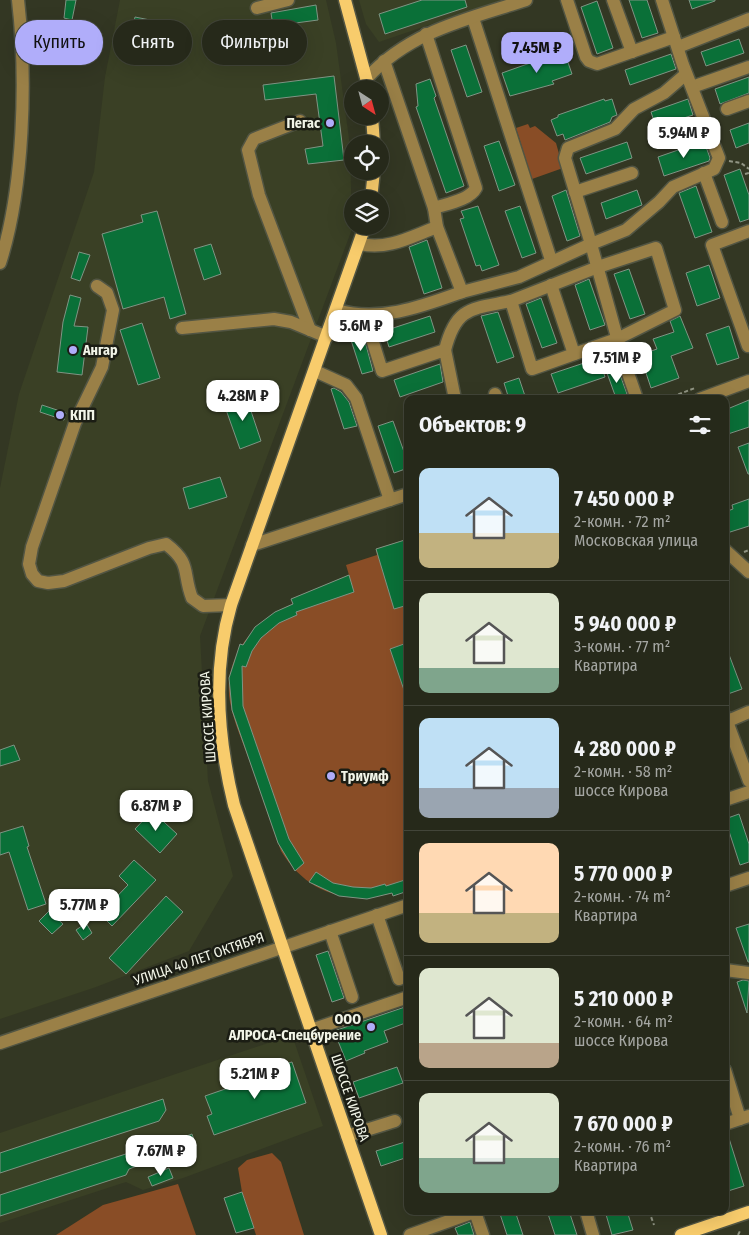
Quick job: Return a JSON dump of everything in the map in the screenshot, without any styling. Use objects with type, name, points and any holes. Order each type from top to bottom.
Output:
[{"type":"main road","points":[[344,0],[367,80]]},
{"type":"main road","name":"ШОССЕ КИРОВА","points":[[362,235],[328,337],[231,606],[222,641],[219,673],[227,774],[239,822],[381,1235]]},
{"type":"main road","points":[[681,1235],[724,1216],[749,1212]]},
{"type":"street","points":[[0,263],[6,244],[20,158],[22,38],[18,0]]},
{"type":"street","points":[[257,8],[288,0]]},
{"type":"street","points":[[370,80],[384,61],[426,34],[526,0]]},
{"type":"street","points":[[567,0],[589,61],[597,64],[632,52],[676,42],[749,19]]},
{"type":"street","points":[[613,0],[632,52]]},
{"type":"street","points":[[337,310],[362,316],[417,308],[462,292],[519,277],[551,260],[626,230],[659,202],[673,187],[714,169],[719,160],[717,151],[686,74],[662,0]]},
{"type":"street","points":[[473,18],[551,260]]},
{"type":"street","points":[[426,34],[476,188],[464,197],[434,208]]},
{"type":"street","points":[[384,61],[434,208],[437,227],[462,292]]},
{"type":"street","points":[[692,87],[749,67]]},
{"type":"street","points":[[636,395],[565,158],[568,148],[615,129],[634,110],[664,93],[686,74]]},
{"type":"street","points":[[727,109],[749,101]]},
{"type":"street","points":[[300,121],[254,139],[248,150],[259,195],[310,330]]},
{"type":"street","points":[[575,192],[632,172]]},
{"type":"street","points":[[704,173],[722,222]]},
{"type":"street","points":[[360,244],[376,247],[391,244],[437,227]]},
{"type":"street","points":[[749,232],[712,245],[749,348]]},
{"type":"street","points":[[454,395],[445,350],[449,335],[461,314],[511,301],[598,267],[656,248],[675,310],[618,339],[532,369],[511,301]]},
{"type":"street","points":[[551,285],[574,354]]},
{"type":"street","points":[[97,286],[107,293],[113,310],[102,367],[75,423],[32,547],[29,564],[32,574],[38,581],[48,584],[64,581],[149,548],[166,544],[180,555],[186,568],[192,598],[203,606],[231,606]]},
{"type":"street","points":[[182,328],[274,319],[291,322],[328,337]]},
{"type":"street","points":[[372,340],[382,371],[445,350]]},
{"type":"street","points":[[315,371],[346,385],[356,398],[390,500]]},
{"type":"street","points":[[711,395],[749,381]]},
{"type":"street","points":[[252,545],[404,495]]},
{"type":"street","points":[[729,554],[749,572]]},
{"type":"street","points":[[729,717],[749,712]]},
{"type":"street","points":[[729,724],[749,781]]},
{"type":"street","points":[[729,799],[749,792]]},
{"type":"street","points":[[729,885],[749,878]]},
{"type":"street","name":"УЛИЦА 40 ЛЕТ ОКТЯБРЯ","points":[[0,1043],[404,906]]},
{"type":"street","points":[[377,915],[399,979]]},
{"type":"street","points":[[330,930],[352,996]]},
{"type":"street","points":[[729,970],[749,973]]},
{"type":"street","points":[[312,1030],[404,998]]},
{"type":"street","points":[[729,1080],[744,1118],[729,1123]]},
{"type":"street","points":[[347,1136],[394,1121]]},
{"type":"street","points":[[410,1235],[430,1232],[469,1215]]},
{"type":"street","points":[[477,1215],[483,1235]]},
{"type":"street","points":[[587,1215],[593,1235]]},
{"type":"path","points":[[719,160],[741,163],[749,171],[745,174]]},
{"type":"path","points":[[650,1215],[654,1225]]},
{"type":"path","points":[[738,1235],[740,1231]]},
{"type":"shaded area","points":[[120,0],[326,0],[336,43],[344,102],[344,125],[347,125],[349,135],[344,135],[344,180],[351,180],[351,190],[344,190],[344,235],[350,235],[200,636],[208,781],[233,876],[189,951],[96,987],[0,1019],[0,488],[19,394],[94,172],[105,77],[113,36],[113,65],[192,65],[192,20],[116,20]]},
{"type":"shaded area","points":[[359,0],[502,0],[379,42],[366,24]]},
{"type":"shaded area","points":[[528,124],[530,128],[535,126],[556,143],[563,168],[532,179],[516,128]]},
{"type":"shaded area","name":"Триумф","points":[[404,540],[404,892],[393,896],[392,893],[375,896],[343,896],[315,886],[291,865],[281,851],[237,727],[230,702],[229,686],[236,656],[254,630],[279,611],[293,604],[291,599],[349,575],[346,565],[377,555],[376,549]]},
{"type":"shaded area","points":[[292,1035],[323,1126],[183,1178],[143,1190],[126,1182],[0,1223],[0,1133]]},
{"type":"shaded area","points":[[272,1153],[281,1162],[304,1235],[256,1235],[242,1192],[238,1168],[247,1160]]},
{"type":"shaded area","points":[[178,1184],[196,1235],[56,1235],[103,1205]]},
{"type":"building","points":[[66,0],[76,0],[72,20],[64,18]]},
{"type":"building","points":[[422,0],[465,0],[467,7],[385,34],[379,14]]},
{"type":"building","points":[[629,0],[647,0],[658,33],[642,38]]},
{"type":"building","points":[[689,0],[715,0],[715,1],[692,9]]},
{"type":"building","points":[[597,1],[613,48],[597,54],[581,7]]},
{"type":"building","points":[[316,5],[318,20],[272,20],[271,13]]},
{"type":"building","points":[[135,17],[150,20],[134,20]]},
{"type":"building","points":[[739,39],[744,53],[706,66],[701,52]]},
{"type":"building","points":[[466,45],[482,92],[467,97],[451,50]]},
{"type":"building","points":[[564,51],[572,74],[552,81],[554,84],[510,96],[502,73]]},
{"type":"building","points":[[671,54],[676,69],[630,85],[625,70]]},
{"type":"building","name":"Пегас","points":[[334,76],[344,160],[308,164],[305,149],[323,146],[316,94],[265,100],[263,85]]},
{"type":"building","points":[[749,77],[749,93],[720,104],[715,89]]},
{"type":"building","points":[[430,79],[436,96],[434,98],[464,186],[446,193],[416,107],[418,106],[416,84]]},
{"type":"building","points":[[604,99],[605,101],[612,99],[617,115],[612,117],[610,122],[565,140],[563,134],[557,136],[551,120],[558,117],[558,115]]},
{"type":"building","points":[[688,99],[693,115],[656,127],[651,112]]},
{"type":"building","points":[[749,123],[749,143],[736,148],[730,130]]},
{"type":"building","points":[[499,141],[515,185],[499,191],[484,146]]},
{"type":"building","points":[[704,141],[710,158],[709,161],[664,176],[658,157]]},
{"type":"building","points":[[627,142],[632,158],[586,174],[580,158]]},
{"type":"building","points":[[740,169],[749,195],[749,219],[740,222],[724,175]]},
{"type":"building","points":[[696,186],[712,232],[695,238],[679,193]]},
{"type":"building","points":[[566,190],[580,236],[567,241],[552,196]]},
{"type":"building","points":[[637,190],[642,205],[606,219],[601,203]]},
{"type":"building","points":[[478,206],[499,265],[482,271],[480,265],[476,266],[460,219],[464,218],[461,211]]},
{"type":"building","points":[[520,206],[536,253],[522,258],[505,211]]},
{"type":"building","points":[[157,211],[186,314],[170,319],[164,297],[123,309],[102,234],[143,222],[141,215]]},
{"type":"building","points":[[427,240],[442,288],[424,294],[409,247]]},
{"type":"building","points":[[211,244],[221,274],[204,280],[194,249]]},
{"type":"building","points":[[79,252],[90,255],[80,281],[71,278]]},
{"type":"building","points":[[709,265],[720,298],[697,306],[686,273]]},
{"type":"building","points":[[629,269],[645,314],[630,319],[614,274]]},
{"type":"building","points":[[589,279],[605,325],[590,330],[575,285]]},
{"type":"building","name":"Ангар","points":[[70,295],[81,298],[74,326],[88,327],[82,375],[57,372],[63,322]]},
{"type":"building","points":[[541,298],[557,343],[542,348],[526,304]]},
{"type":"building","points":[[498,312],[514,357],[497,363],[481,316]]},
{"type":"building","points":[[430,316],[435,332],[389,347],[384,331]]},
{"type":"building","points":[[680,316],[693,348],[671,356],[679,378],[651,388],[640,355],[657,349],[653,339],[674,332],[670,321]]},
{"type":"building","points":[[142,323],[160,378],[138,385],[120,330]]},
{"type":"building","points":[[729,326],[739,358],[717,365],[706,334]]},
{"type":"building","points":[[362,330],[373,371],[362,374],[349,334]]},
{"type":"building","points":[[599,358],[605,377],[558,393],[551,374]]},
{"type":"building","points":[[440,364],[443,382],[400,397],[394,380]]},
{"type":"building","points":[[618,369],[627,394],[615,395],[607,373]]},
{"type":"building","points":[[519,378],[525,395],[508,395],[504,383]]},
{"type":"building","points":[[334,388],[341,392],[349,402],[357,426],[344,429],[331,389]]},
{"type":"building","points":[[246,396],[261,441],[240,449],[224,404]]},
{"type":"building","points":[[749,400],[749,427],[729,434],[729,408]]},
{"type":"building","points":[[42,405],[66,413],[64,420],[40,412]]},
{"type":"building","points":[[393,421],[404,452],[404,469],[394,473],[378,426]]},
{"type":"building","points":[[749,443],[749,474],[748,474],[738,447]]},
{"type":"building","points":[[220,477],[227,497],[189,509],[183,488]]},
{"type":"building","points":[[749,499],[749,526],[729,532],[729,510],[733,509],[732,505]]},
{"type":"building","points":[[404,540],[404,606],[394,609],[376,549]]},
{"type":"building","points":[[349,575],[354,592],[296,612],[297,615],[279,623],[261,638],[252,651],[246,667],[242,666],[243,706],[289,839],[304,863],[295,871],[278,843],[232,710],[229,678],[240,644],[243,645],[255,627],[275,612],[293,604],[291,599]]},
{"type":"building","points":[[404,644],[404,690],[390,649]]},
{"type":"building","points":[[729,655],[742,689],[729,694]]},
{"type":"building","points":[[14,745],[20,760],[0,766],[0,750]]},
{"type":"building","points":[[152,811],[177,834],[160,853],[135,829]]},
{"type":"building","points":[[739,814],[749,844],[749,862],[740,865],[729,831],[729,818]]},
{"type":"building","points":[[23,826],[29,846],[27,847],[46,904],[28,910],[9,852],[0,855],[0,833]]},
{"type":"building","points":[[134,860],[156,880],[112,926],[100,914],[128,885],[119,876]]},
{"type":"building","points":[[316,872],[333,883],[353,887],[371,888],[404,880],[404,892],[393,896],[392,893],[367,899],[339,896],[309,882]]},
{"type":"building","points":[[166,896],[183,912],[126,974],[109,958]]},
{"type":"building","points":[[49,911],[63,924],[52,934],[39,921]]},
{"type":"building","points":[[86,923],[92,933],[83,940],[76,930]]},
{"type":"building","points":[[749,924],[749,962],[748,962],[736,928]]},
{"type":"building","points":[[328,951],[344,998],[332,1002],[316,955]]},
{"type":"building","points":[[749,981],[747,1013],[737,982]]},
{"type":"building","points":[[404,1007],[404,1024],[384,1031],[388,1042],[364,1051],[365,1053],[346,1061],[334,1031]]},
{"type":"building","points":[[292,1062],[306,1103],[214,1135],[207,1116],[212,1114],[205,1096],[283,1069],[281,1065]]},
{"type":"building","points":[[397,1067],[403,1083],[359,1098],[353,1082]]},
{"type":"building","points":[[163,1099],[166,1110],[159,1121],[0,1173],[0,1153]]},
{"type":"building","points":[[192,1134],[196,1146],[165,1157],[161,1145]]},
{"type":"building","points":[[729,1138],[744,1186],[729,1191]]},
{"type":"building","points":[[404,1142],[404,1158],[381,1166],[376,1151]]},
{"type":"building","points":[[138,1150],[141,1160],[137,1166],[129,1169],[126,1175],[0,1216],[0,1195]]},
{"type":"building","points":[[169,1168],[173,1178],[152,1186],[148,1177]]},
{"type":"building","points":[[242,1192],[254,1228],[236,1233],[224,1198]]},
{"type":"building","points":[[500,1215],[516,1215],[523,1235],[507,1235]]},
{"type":"building","points":[[548,1215],[570,1215],[577,1235],[555,1235]]},
{"type":"building","points":[[606,1215],[628,1215],[633,1230],[612,1235]]},
{"type":"building","points":[[470,1222],[474,1235],[458,1235],[455,1228]]},
{"type":"place","name":"Пегас","points":[[330,123]]},
{"type":"place","name":"Ангар","points":[[73,350]]},
{"type":"place","name":"КПП","points":[[60,415]]},
{"type":"place","name":"Триумф","points":[[331,776]]},
{"type":"place","name":"ООО АЛРОСА-Спецбурение","points":[[371,1027]]}]
